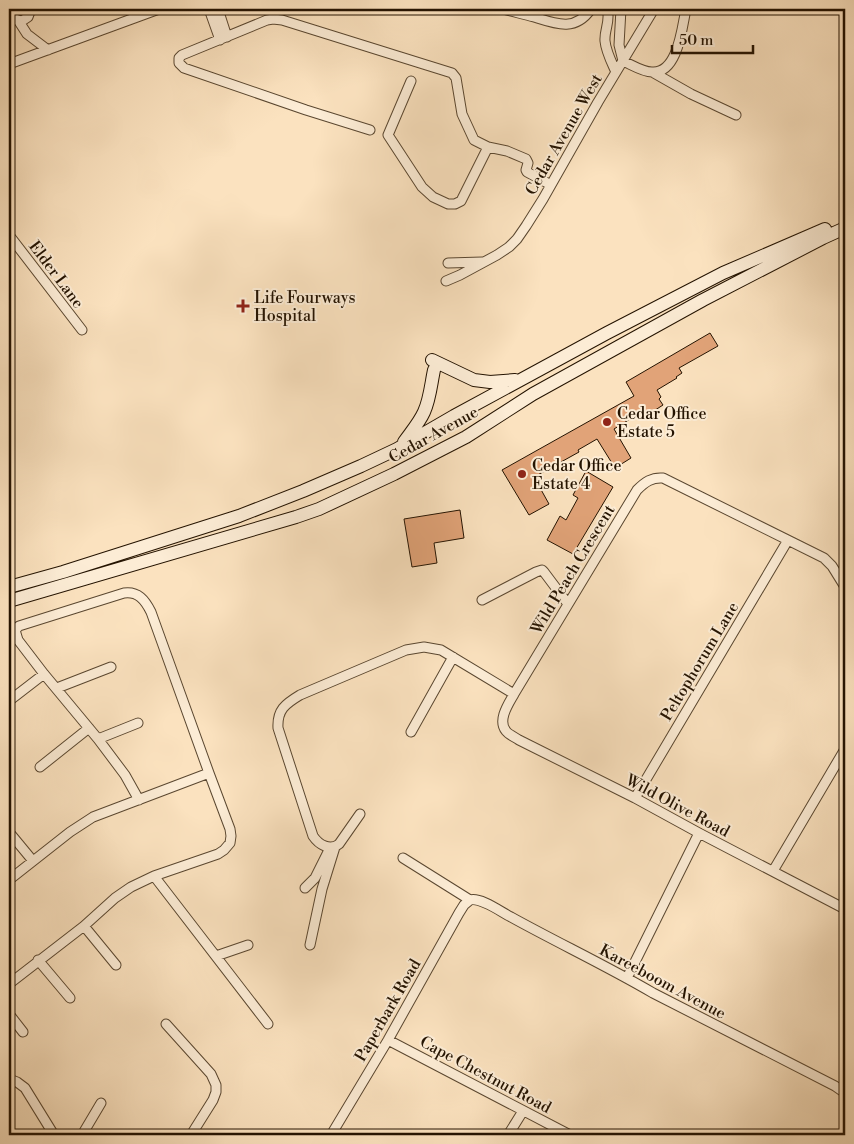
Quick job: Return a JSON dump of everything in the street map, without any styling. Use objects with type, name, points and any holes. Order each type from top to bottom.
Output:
[{"type":"main road","name":"Cedar Avenue","points":[[9,587],[239,516],[303,491],[397,450],[520,380],[723,273],[845,220]]},
{"type":"main road","name":"Cedar Avenue","points":[[9,601],[296,517],[369,487],[466,436],[533,394],[703,300],[845,228]]},
{"type":"main road","points":[[397,450],[414,429],[424,411],[428,400],[433,365],[474,380],[490,382],[520,380]]},
{"type":"street","points":[[10,9],[12,16],[18,20],[27,34],[48,50]]},
{"type":"street","points":[[18,20],[22,21],[28,17],[31,9]]},
{"type":"street","points":[[9,64],[159,9]]},
{"type":"street","points":[[209,9],[224,38]]},
{"type":"street","points":[[218,9],[224,38]]},
{"type":"street","points":[[503,9],[562,25],[573,24],[582,19],[591,9]]},
{"type":"street","points":[[608,9],[609,20],[605,41],[616,72]]},
{"type":"street","points":[[621,9],[619,45],[623,61],[648,72],[660,72],[670,64],[679,42],[686,9]]},
{"type":"street","name":"Cedar Avenue West","points":[[446,281],[504,251],[517,239],[551,185],[654,9]]},
{"type":"street","points":[[370,130],[184,68],[179,64],[179,58],[182,55],[273,19],[282,20],[452,73],[456,78],[462,114],[474,140],[488,147],[526,159],[528,163],[527,172],[551,185]]},
{"type":"street","points":[[654,72],[691,94],[736,115]]},
{"type":"street","points":[[412,81],[388,135],[422,187],[433,197],[448,204],[455,204],[461,201],[488,147]]},
{"type":"street","name":"Elder Lane","points":[[9,235],[82,330]]},
{"type":"street","name":"Cedar Avenue West","points":[[448,263],[484,262]]},
{"type":"street","name":"Wild Peach Crescent","points":[[502,722],[514,694],[638,490],[654,478],[663,478],[828,561],[838,573],[845,587]]},
{"type":"street","name":"Peltophorum Lane","points":[[634,798],[788,540]]},
{"type":"street","points":[[482,600],[542,570],[568,604]]},
{"type":"street","points":[[9,984],[84,926],[131,886],[218,854],[230,843],[231,836],[151,612],[139,595],[124,593],[23,624],[16,628],[15,633],[18,640],[98,739],[125,775],[139,800]]},
{"type":"street","points":[[360,814],[340,844],[333,847],[321,845],[316,841],[278,728],[277,720],[279,713],[290,701],[406,650],[424,647],[441,650],[514,694]]},
{"type":"street","points":[[411,732],[453,657]]},
{"type":"street","points":[[57,688],[111,667]]},
{"type":"street","points":[[9,701],[44,674]]},
{"type":"street","name":"Wild Olive Road","points":[[502,722],[506,731],[511,735],[845,909]]},
{"type":"street","points":[[98,739],[138,723]]},
{"type":"street","points":[[40,766],[89,728]]},
{"type":"street","points":[[773,871],[845,749]]},
{"type":"street","points":[[9,880],[70,832],[93,817],[208,773]]},
{"type":"street","points":[[9,832],[33,861]]},
{"type":"street","points":[[627,978],[699,834]]},
{"type":"street","points":[[305,888],[315,878],[333,847]]},
{"type":"street","points":[[310,945],[333,847]]},
{"type":"street","name":"Kareeboom Avenue","points":[[403,858],[470,900],[473,899],[487,904],[844,1092]]},
{"type":"street","points":[[154,876],[268,1024]]},
{"type":"street","name":"Paperbark Road","points":[[331,1135],[388,1040],[459,913],[470,900]]},
{"type":"street","points":[[84,926],[116,965]]},
{"type":"street","points":[[216,956],[248,945]]},
{"type":"street","points":[[38,960],[70,998]]},
{"type":"street","points":[[9,1014],[23,1032]]},
{"type":"street","points":[[166,1024],[211,1074],[216,1085],[213,1100],[191,1135]]},
{"type":"street","name":"Cape Chestnut Road","points":[[388,1040],[570,1135]]},
{"type":"street","points":[[9,1080],[15,1080],[25,1088],[54,1135]]},
{"type":"street","points":[[82,1135],[101,1102]]},
{"type":"street","points":[[508,1135],[522,1110]]},
{"type":"building","points":[[710,333],[718,346],[679,368],[682,373],[677,378],[657,390],[663,405],[646,416],[643,411],[614,429],[631,458],[615,468],[597,439],[578,450],[579,452],[534,477],[549,504],[529,515],[502,470],[634,396],[626,382]]},
{"type":"building","points":[[586,471],[613,487],[573,554],[547,540],[560,516],[566,520],[578,498],[573,495]]},
{"type":"building","points":[[460,510],[464,538],[434,543],[437,563],[412,567],[404,519]]},
{"type":"place","name":"Life Fourways Hospital","points":[[243,306]]},
{"type":"place","name":"Cedar Office Estate 5","points":[[607,422]]},
{"type":"place","name":"Cedar Office Estate 4","points":[[522,474]]}]
